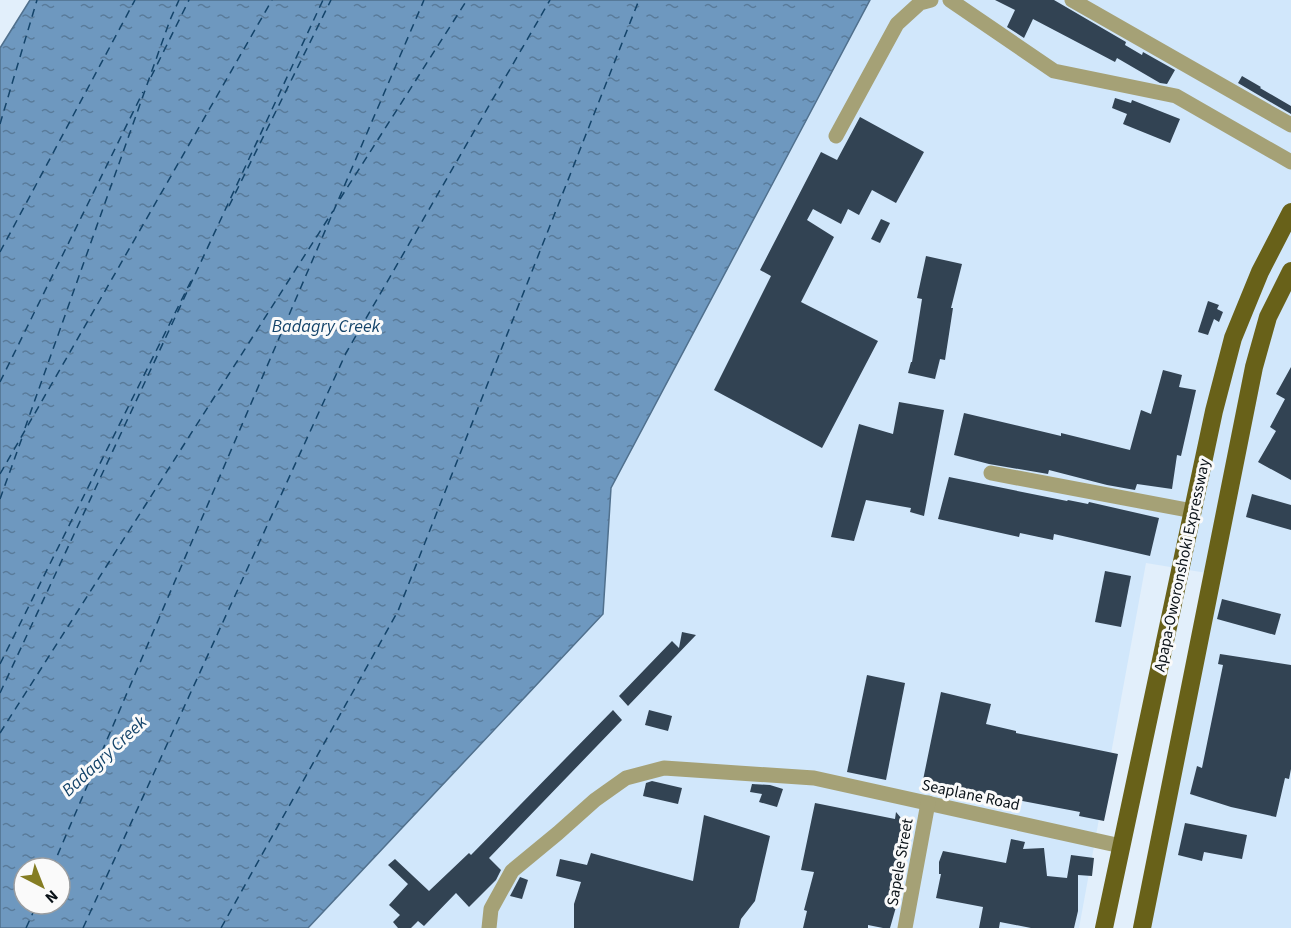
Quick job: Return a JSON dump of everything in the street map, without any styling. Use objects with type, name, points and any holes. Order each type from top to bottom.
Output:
[{"type":"main road","name":"Apapa-Oworonshoki Expressway","points":[[1104,928],[1214,411],[1233,338],[1260,272],[1291,212]]},
{"type":"main road","name":"Apapa-Oworonshoki Expressway","points":[[1142,928],[1254,367],[1268,317],[1291,271]]},
{"type":"street","points":[[836,136],[897,24],[920,3],[931,0]]},
{"type":"street","points":[[950,0],[1054,71],[1176,96],[1291,162]]},
{"type":"street","points":[[1071,0],[1291,125]]},
{"type":"street","points":[[991,473],[1193,512]]},
{"type":"street","name":"Seaplane Road","points":[[489,928],[491,909],[512,870],[595,800],[626,778],[664,768],[814,778],[1121,846]]},
{"type":"street","name":"Sapele Street","points":[[905,928],[928,803]]},
{"type":"shaded area","points":[[870,0],[1291,0],[1291,928],[1142,928],[1213,574],[1146,563],[1079,928],[308,928],[603,614],[611,488]]},
{"type":"water","name":"Badagry Creek","points":[[30,0],[870,0],[611,488],[603,614],[308,928],[0,928],[0,48]]},
{"type":"building","points":[[995,0],[1054,0],[1126,42],[1125,45],[1142,55],[1143,52],[1175,70],[1167,84],[1160,83],[1117,58],[1115,62],[1033,19],[1024,38],[1007,27],[1015,10]]},
{"type":"building","points":[[1242,76],[1291,106],[1291,114],[1238,83]]},
{"type":"building","points":[[1115,98],[1131,103],[1132,100],[1180,119],[1170,143],[1123,124],[1127,114],[1112,108]]},
{"type":"building","points":[[860,117],[924,152],[896,203],[872,190],[859,215],[848,209],[841,224],[813,209],[807,220],[834,237],[801,302],[878,341],[822,448],[714,390],[771,276],[760,270],[821,152],[837,160]]},
{"type":"building","points":[[881,219],[890,223],[880,243],[871,239]]},
{"type":"building","points":[[926,256],[962,264],[951,308],[953,308],[945,360],[940,359],[935,379],[908,373],[912,362],[922,299],[917,298]]},
{"type":"building","points":[[1208,301],[1219,305],[1217,309],[1223,312],[1219,322],[1214,319],[1208,335],[1198,332]]},
{"type":"building","points":[[1291,367],[1291,480],[1258,462],[1276,431],[1270,427],[1285,399],[1276,394]]},
{"type":"building","points":[[1163,370],[1182,375],[1179,387],[1196,390],[1181,456],[1177,455],[1172,489],[1137,484],[1135,490],[1049,470],[1048,474],[989,464],[954,455],[964,413],[1130,450],[1141,410],[1151,414]]},
{"type":"building","points":[[899,402],[944,410],[924,516],[910,512],[911,508],[866,500],[854,541],[831,537],[859,424],[893,434]]},
{"type":"building","points":[[949,477],[1067,501],[1088,504],[1089,502],[1159,518],[1150,556],[1054,534],[1053,540],[1020,533],[1019,537],[938,519]]},
{"type":"building","points":[[1252,494],[1291,505],[1291,530],[1246,517]]},
{"type":"building","points":[[1105,571],[1131,576],[1121,627],[1095,622]]},
{"type":"building","points":[[1222,599],[1281,614],[1275,635],[1217,619]]},
{"type":"building","points":[[682,632],[696,635],[628,706],[619,696],[672,641],[679,648]]},
{"type":"building","points":[[1220,654],[1291,665],[1291,769],[1289,779],[1285,778],[1276,817],[1231,807],[1190,794],[1197,766],[1202,768],[1223,665],[1218,664]]},
{"type":"building","points":[[867,675],[905,683],[886,780],[847,772]]},
{"type":"building","points":[[941,692],[991,704],[986,724],[1016,731],[1016,733],[1118,754],[1104,821],[1079,816],[1080,812],[970,791],[970,794],[923,780]]},
{"type":"building","points":[[613,710],[622,720],[489,858],[501,870],[496,880],[469,907],[456,893],[424,926],[418,921],[411,928],[398,928],[393,922],[400,915],[389,905],[408,884],[388,865],[395,859],[429,891],[469,853],[471,855]]},
{"type":"building","points":[[649,710],[672,716],[668,731],[645,725]]},
{"type":"building","points":[[652,781],[682,788],[678,804],[643,796],[646,783]]},
{"type":"building","points":[[752,784],[770,785],[783,789],[777,807],[759,802],[762,794],[750,792]]},
{"type":"building","points":[[815,803],[895,819],[896,812],[907,825],[892,899],[898,900],[890,928],[868,925],[868,928],[803,928],[807,911],[804,910],[814,872],[801,870]]},
{"type":"building","points":[[704,815],[770,836],[755,901],[741,919],[739,928],[574,928],[574,904],[581,882],[556,876],[560,859],[587,865],[591,853],[693,881]]},
{"type":"building","points":[[1185,823],[1247,835],[1242,859],[1204,852],[1202,861],[1178,855]]},
{"type":"building","points":[[1011,839],[1025,842],[1023,849],[1044,848],[1047,876],[1067,878],[1071,855],[1094,858],[1092,876],[1078,875],[1078,911],[1074,928],[1031,928],[1000,922],[999,928],[979,928],[983,907],[936,898],[941,874],[939,874],[939,862],[943,851],[1006,863]]},
{"type":"building","points":[[520,877],[528,880],[522,899],[510,896]]},
{"type":"ferry route","points":[[0,124],[37,0]]},
{"type":"ferry route","points":[[0,252],[135,0]]},
{"type":"ferry route","points":[[25,428],[179,0]]},
{"type":"ferry route","points":[[151,77],[189,0]]},
{"type":"ferry route","points":[[0,474],[272,0]]},
{"type":"ferry route","points":[[0,693],[323,0]]},
{"type":"ferry route","points":[[229,206],[331,0]]},
{"type":"ferry route","points":[[57,856],[424,0]]},
{"type":"ferry route","points":[[340,199],[467,0]]},
{"type":"ferry route","points":[[83,928],[346,353],[550,0]]},
{"type":"ferry route","points":[[221,928],[398,611],[639,0]]},
{"type":"ferry route","points":[[0,382],[143,92]]},
{"type":"ferry route","points":[[0,733],[333,211]]},
{"type":"ferry route","points":[[0,664],[193,277]]},
{"type":"ferry route","points":[[0,499],[22,438]]},
{"type":"ferry route","points":[[26,928],[32,916]]}]
